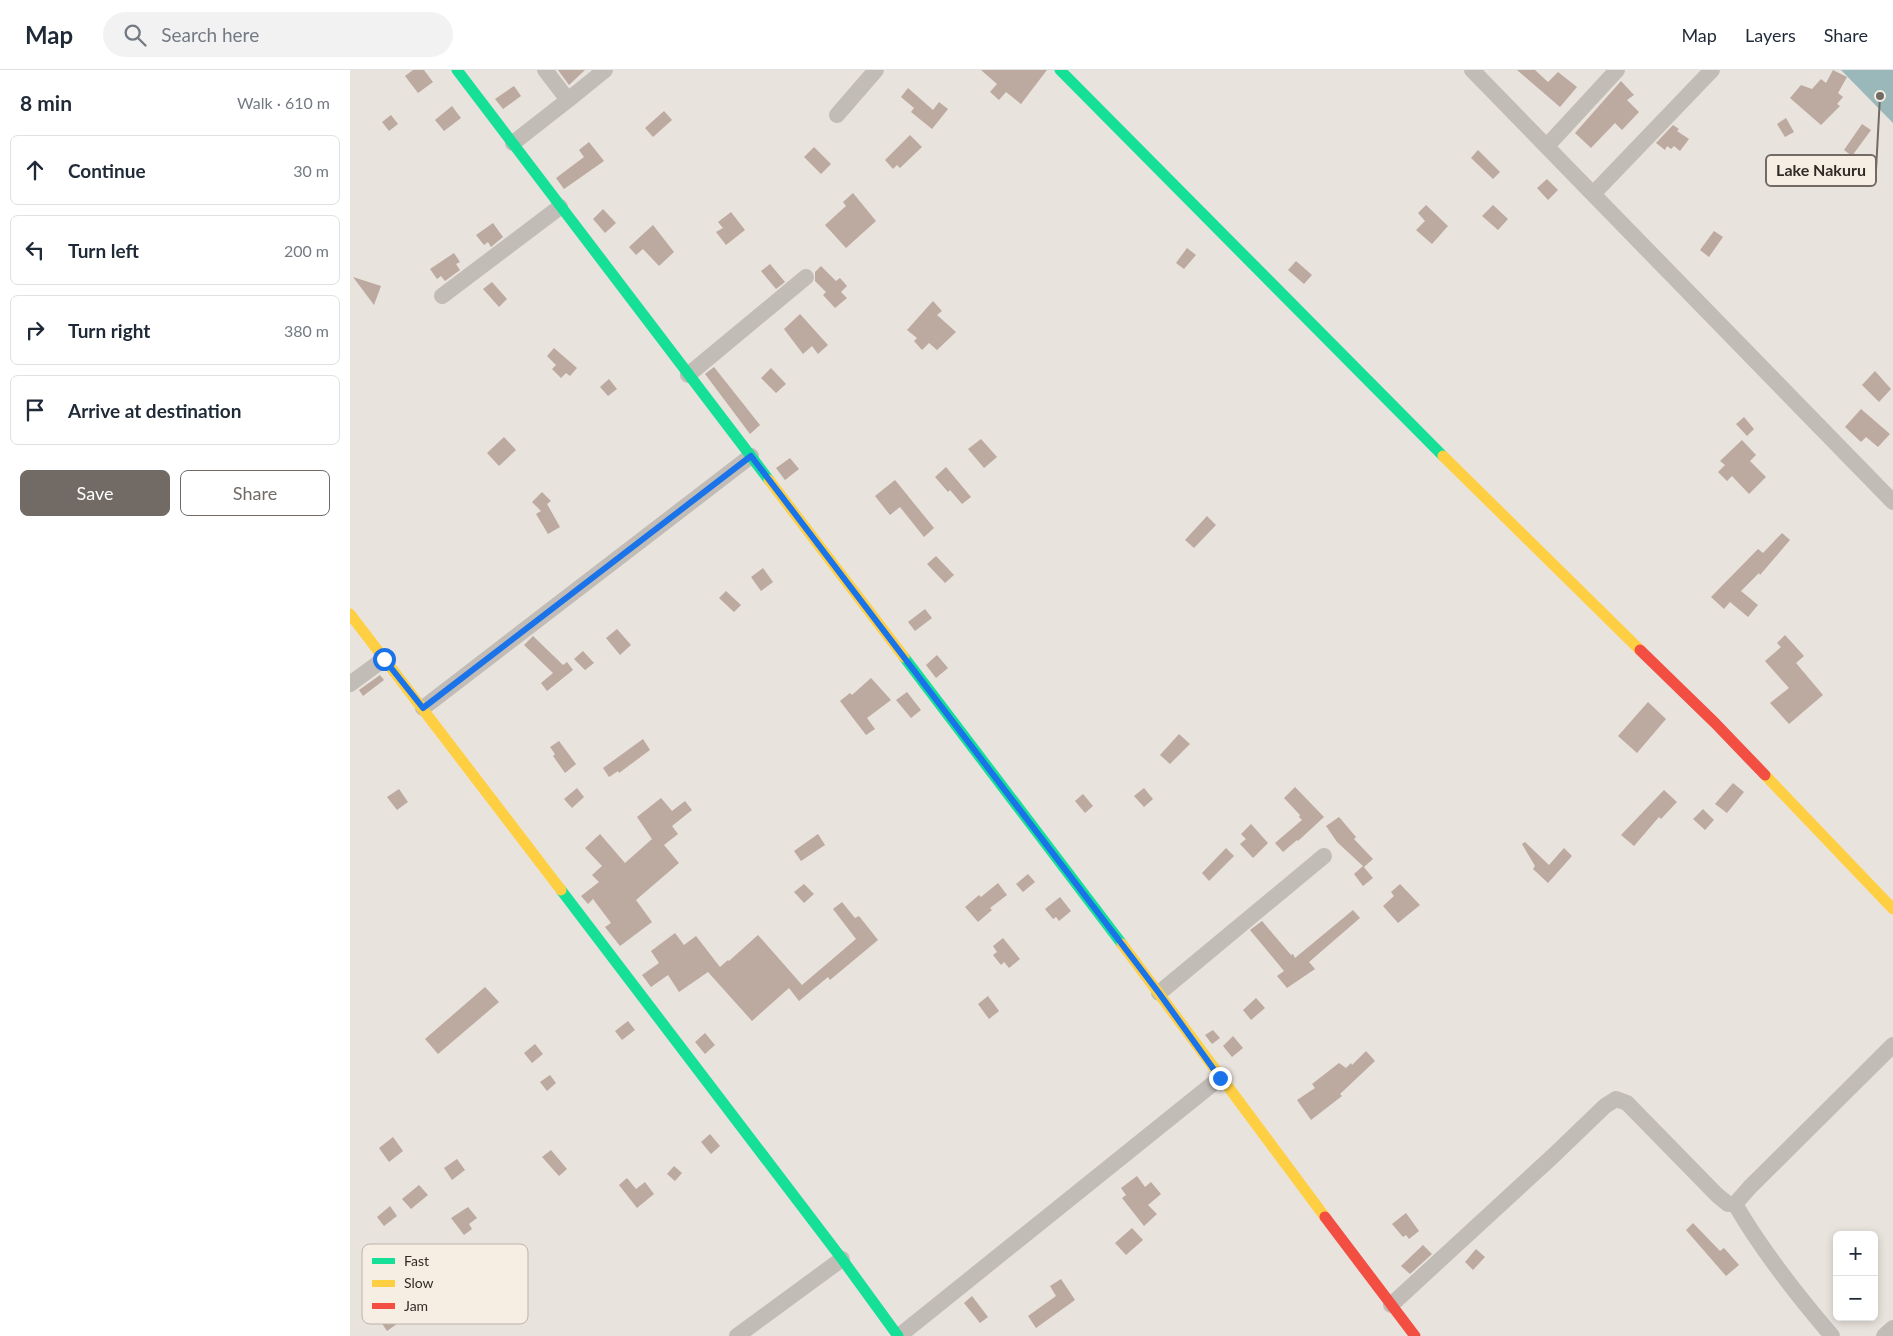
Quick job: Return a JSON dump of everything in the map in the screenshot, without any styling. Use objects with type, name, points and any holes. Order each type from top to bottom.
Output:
[{"type":"street","points":[[457,70],[1159,993],[1220,1078],[1415,1336]]},
{"type":"street","points":[[545,70],[568,100]]},
{"type":"street","points":[[513,143],[605,70]]},
{"type":"street","points":[[836,116],[876,70]]},
{"type":"street","points":[[1060,70],[1480,494],[1715,723],[1893,908]]},
{"type":"street","points":[[1472,70],[1893,502]]},
{"type":"street","points":[[1547,146],[1617,70]]},
{"type":"street","points":[[1593,194],[1712,70]]},
{"type":"street","points":[[442,296],[560,207]]},
{"type":"street","points":[[688,375],[806,277]]},
{"type":"street","points":[[423,708],[751,456]]},
{"type":"street","points":[[350,614],[899,1336],[1220,1078]]},
{"type":"street","points":[[350,684],[384,659]]},
{"type":"street","points":[[1159,993],[1324,856]]},
{"type":"street","points":[[1391,1305],[1605,1106],[1616,1099],[1627,1102],[1717,1195],[1728,1204],[1735,1204],[1893,1045]]},
{"type":"street","points":[[1735,1204],[1800,1297],[1832,1336]]},
{"type":"street","points":[[736,1336],[842,1259]]},
{"type":"street","points":[[1884,1336],[1893,1328]]},
{"type":"water","points":[[1841,70],[1893,70],[1893,123]]},
{"type":"building","points":[[413,70],[424,70],[433,82],[418,93],[405,76]]},
{"type":"building","points":[[558,70],[585,70],[569,85]]},
{"type":"building","points":[[981,70],[1047,70],[1021,104],[1006,92],[999,100],[990,92],[997,84]]},
{"type":"building","points":[[1517,70],[1535,70],[1548,82],[1558,72],[1577,87],[1560,107]]},
{"type":"building","points":[[1833,70],[1847,77],[1838,93],[1843,97],[1837,104],[1840,106],[1821,125],[1790,98],[1801,85],[1812,89],[1821,79],[1826,83]]},
{"type":"building","points":[[1621,81],[1634,95],[1627,100],[1639,112],[1622,130],[1615,123],[1591,148],[1575,133]]},
{"type":"building","points":[[514,86],[521,96],[503,109],[495,99]]},
{"type":"building","points":[[908,88],[933,110],[939,102],[948,109],[932,129],[911,112],[914,108],[901,97]]},
{"type":"building","points":[[452,106],[461,118],[444,131],[435,120]]},
{"type":"building","points":[[664,111],[672,120],[653,137],[645,128]]},
{"type":"building","points":[[391,115],[398,124],[389,131],[382,122]]},
{"type":"building","points":[[1786,118],[1794,132],[1785,137],[1777,124]]},
{"type":"building","points":[[1862,124],[1871,130],[1852,156],[1844,150]]},
{"type":"building","points":[[1673,125],[1679,129],[1677,131],[1689,139],[1680,151],[1674,146],[1671,149],[1667,146],[1665,150],[1656,143]]},
{"type":"building","points":[[910,135],[922,147],[900,168],[897,165],[893,169],[885,160]]},
{"type":"building","points":[[589,142],[604,161],[564,189],[556,178],[584,157],[579,150]]},
{"type":"building","points":[[814,147],[831,164],[821,174],[804,157]]},
{"type":"building","points":[[1478,150],[1500,172],[1493,179],[1471,158]]},
{"type":"building","points":[[1547,179],[1558,190],[1548,200],[1537,188]]},
{"type":"building","points":[[853,193],[876,221],[846,248],[825,225],[846,206],[843,202]]},
{"type":"building","points":[[1426,205],[1448,226],[1432,244],[1416,230],[1425,221],[1418,213]]},
{"type":"building","points":[[1493,205],[1508,219],[1498,230],[1482,216]]},
{"type":"building","points":[[603,209],[616,223],[605,233],[593,219]]},
{"type":"building","points":[[731,212],[745,230],[726,245],[716,232],[723,228],[718,222]]},
{"type":"building","points":[[493,223],[503,237],[491,247],[488,242],[484,245],[476,235]]},
{"type":"building","points":[[653,225],[674,252],[659,266],[643,249],[636,255],[629,247]]},
{"type":"building","points":[[1714,231],[1723,237],[1709,257],[1700,250]]},
{"type":"building","points":[[1187,248],[1196,255],[1184,269],[1176,263]]},
{"type":"building","points":[[454,253],[460,262],[456,264],[460,270],[445,281],[441,276],[437,279],[430,269]]},
{"type":"building","points":[[1296,261],[1312,275],[1304,284],[1288,270]]},
{"type":"building","points":[[770,264],[785,282],[776,289],[761,271]]},
{"type":"building","points":[[821,266],[836,281],[840,278],[847,286],[841,292],[847,298],[835,308],[823,295],[826,292],[815,281],[815,272]]},
{"type":"building","points":[[353,277],[381,286],[374,305]]},
{"type":"building","points":[[492,282],[507,299],[499,307],[483,289]]},
{"type":"building","points":[[933,301],[942,311],[937,315],[956,332],[937,350],[929,343],[922,350],[914,341],[917,338],[907,330]]},
{"type":"building","points":[[800,314],[828,345],[818,354],[812,346],[803,354],[784,329]]},
{"type":"building","points":[[554,348],[577,368],[570,376],[566,373],[561,378],[552,369],[556,365],[547,356]]},
{"type":"building","points":[[714,367],[760,425],[750,434],[705,374]]},
{"type":"building","points":[[771,368],[786,384],[776,393],[761,378]]},
{"type":"building","points":[[1875,371],[1891,389],[1879,402],[1862,385]]},
{"type":"building","points":[[609,379],[617,389],[608,396],[600,387]]},
{"type":"building","points":[[1861,409],[1890,434],[1878,447],[1866,437],[1861,442],[1845,427]]},
{"type":"building","points":[[1744,417],[1754,429],[1747,436],[1736,424]]},
{"type":"building","points":[[504,437],[516,450],[499,466],[487,453]]},
{"type":"building","points":[[981,439],[997,457],[984,468],[968,449]]},
{"type":"building","points":[[1742,440],[1756,455],[1750,461],[1766,477],[1749,494],[1732,476],[1727,481],[1718,472],[1725,465],[1720,461]]},
{"type":"building","points":[[790,458],[799,469],[785,480],[776,468]]},
{"type":"building","points":[[946,467],[971,497],[962,504],[935,477]]},
{"type":"building","points":[[895,480],[934,528],[924,537],[900,507],[890,515],[875,496]]},
{"type":"building","points":[[542,492],[551,501],[547,504],[560,527],[548,534],[536,514],[541,511],[532,502]]},
{"type":"building","points":[[1207,516],[1216,525],[1194,548],[1185,540]]},
{"type":"building","points":[[1782,533],[1790,540],[1760,575],[1759,573],[1741,591],[1758,605],[1748,617],[1730,602],[1724,609],[1711,597],[1758,549],[1763,553]]},
{"type":"building","points":[[936,556],[954,575],[945,583],[927,564]]},
{"type":"building","points":[[763,568],[773,582],[761,591],[751,577]]},
{"type":"building","points":[[726,591],[741,605],[734,612],[719,598]]},
{"type":"building","points":[[925,609],[932,618],[915,631],[908,622]]},
{"type":"building","points":[[617,629],[631,645],[620,655],[606,638]]},
{"type":"building","points":[[1785,635],[1804,656],[1796,663],[1823,695],[1789,724],[1770,703],[1789,688],[1765,661],[1781,647],[1777,643]]},
{"type":"building","points":[[533,636],[563,665],[567,662],[573,670],[547,691],[541,683],[553,673],[524,645]]},
{"type":"building","points":[[583,651],[594,663],[585,670],[574,659]]},
{"type":"building","points":[[937,655],[948,668],[936,678],[926,665]]},
{"type":"building","points":[[380,675],[384,680],[363,696],[359,690]]},
{"type":"building","points":[[871,678],[891,700],[867,718],[875,729],[866,735],[840,701],[850,693],[852,695]]},
{"type":"building","points":[[907,692],[921,710],[911,718],[896,700]]},
{"type":"building","points":[[1648,702],[1666,719],[1637,753],[1618,736]]},
{"type":"building","points":[[1179,734],[1190,744],[1170,764],[1160,755]]},
{"type":"building","points":[[643,739],[650,750],[619,773],[618,771],[609,777],[603,768]]},
{"type":"building","points":[[559,741],[576,764],[565,773],[553,756],[555,754],[550,747]]},
{"type":"building","points":[[1733,783],[1744,792],[1727,813],[1715,804]]},
{"type":"building","points":[[1295,787],[1324,817],[1283,852],[1275,843],[1302,820],[1299,817],[1300,815],[1284,798]]},
{"type":"building","points":[[577,788],[584,797],[572,808],[564,799]]},
{"type":"building","points":[[1144,788],[1153,799],[1144,807],[1134,796]]},
{"type":"building","points":[[399,789],[408,802],[397,810],[387,797]]},
{"type":"building","points":[[1664,790],[1677,802],[1661,819],[1659,817],[1634,846],[1621,835]]},
{"type":"building","points":[[1083,794],[1093,806],[1085,813],[1075,801]]},
{"type":"building","points":[[661,798],[672,811],[685,801],[692,810],[672,826],[678,834],[664,845],[679,863],[636,900],[652,922],[620,946],[605,927],[611,923],[593,899],[588,904],[581,896],[599,882],[592,875],[602,866],[585,848],[600,834],[625,863],[652,839],[637,817]]},
{"type":"building","points":[[1703,809],[1714,820],[1705,830],[1693,819]]},
{"type":"building","points":[[1339,817],[1356,837],[1354,839],[1373,859],[1364,867],[1337,842],[1326,826]]},
{"type":"building","points":[[1251,824],[1268,843],[1253,858],[1240,844],[1246,839],[1241,834]]},
{"type":"building","points":[[818,834],[825,845],[801,861],[794,851]]},
{"type":"building","points":[[1525,842],[1549,865],[1564,848],[1572,856],[1548,883],[1533,869],[1535,866],[1522,844]]},
{"type":"building","points":[[1226,848],[1234,856],[1209,881],[1202,873]]},
{"type":"building","points":[[1363,866],[1373,878],[1363,886],[1354,874]]},
{"type":"building","points":[[1028,874],[1035,882],[1023,892],[1016,884]]},
{"type":"building","points":[[998,883],[1007,895],[990,908],[992,910],[978,922],[965,907]]},
{"type":"building","points":[[804,884],[814,894],[804,903],[794,892]]},
{"type":"building","points":[[1400,884],[1420,905],[1398,923],[1383,906],[1394,896],[1391,892]]},
{"type":"building","points":[[1060,897],[1071,911],[1059,921],[1056,917],[1053,919],[1045,909]]},
{"type":"building","points":[[842,902],[855,918],[859,916],[878,940],[830,980],[828,977],[799,1001],[789,988],[752,1021],[708,972],[679,992],[668,975],[651,987],[642,975],[659,963],[651,951],[675,933],[684,945],[696,936],[720,967],[758,935],[802,985],[856,939],[833,909]]},
{"type":"building","points":[[1353,910],[1360,918],[1309,962],[1315,969],[1287,988],[1277,976],[1284,971],[1250,930],[1262,921],[1295,958]]},
{"type":"building","points":[[1003,938],[1020,959],[1009,968],[1004,962],[1001,965],[993,955],[997,952],[993,946]]},
{"type":"building","points":[[485,987],[499,1002],[438,1054],[425,1039]]},
{"type":"building","points":[[988,996],[999,1011],[989,1019],[978,1004]]},
{"type":"building","points":[[1256,998],[1265,1008],[1251,1020],[1243,1010]]},
{"type":"building","points":[[628,1021],[635,1030],[622,1040],[615,1031]]},
{"type":"building","points":[[1213,1030],[1220,1038],[1212,1044],[1205,1035]]},
{"type":"building","points":[[705,1033],[715,1045],[705,1054],[695,1042]]},
{"type":"building","points":[[1233,1036],[1243,1048],[1232,1057],[1223,1046]]},
{"type":"building","points":[[535,1044],[543,1054],[532,1063],[524,1053]]},
{"type":"building","points":[[1366,1051],[1375,1061],[1340,1094],[1342,1096],[1311,1120],[1297,1100],[1315,1088],[1312,1084],[1339,1063],[1346,1068],[1351,1063],[1352,1065]]},
{"type":"building","points":[[550,1075],[556,1083],[547,1091],[540,1082]]},
{"type":"building","points":[[710,1134],[720,1146],[711,1154],[701,1142]]},
{"type":"building","points":[[393,1137],[403,1151],[389,1162],[379,1148]]},
{"type":"building","points":[[551,1150],[567,1169],[559,1176],[542,1157]]},
{"type":"building","points":[[457,1159],[465,1170],[452,1180],[444,1168]]},
{"type":"building","points":[[674,1166],[682,1173],[675,1181],[667,1174]]},
{"type":"building","points":[[1137,1176],[1145,1187],[1151,1182],[1161,1194],[1148,1205],[1157,1214],[1144,1226],[1122,1198],[1126,1195],[1121,1188]]},
{"type":"building","points":[[627,1178],[636,1189],[645,1182],[654,1194],[637,1208],[619,1185]]},
{"type":"building","points":[[419,1185],[428,1195],[411,1209],[402,1199]]},
{"type":"building","points":[[390,1206],[397,1216],[384,1226],[377,1217]]},
{"type":"building","points":[[468,1207],[477,1218],[469,1224],[472,1229],[464,1235],[451,1218]]},
{"type":"building","points":[[1406,1213],[1419,1231],[1409,1239],[1406,1235],[1403,1237],[1392,1224]]},
{"type":"building","points":[[1693,1223],[1720,1251],[1724,1248],[1739,1265],[1726,1276],[1686,1230]]},
{"type":"building","points":[[1132,1228],[1143,1240],[1126,1255],[1115,1243]]},
{"type":"building","points":[[1423,1245],[1432,1254],[1410,1274],[1401,1266]]},
{"type":"building","points":[[1476,1249],[1485,1257],[1473,1270],[1465,1262]]},
{"type":"building","points":[[1061,1279],[1075,1300],[1036,1328],[1028,1316],[1056,1296],[1050,1286]]},
{"type":"building","points":[[972,1296],[988,1317],[980,1323],[964,1303]]},
{"type":"building","points":[[382,1324],[397,1324],[387,1331]]},
{"type":"traffic: fast","points":[[457,70],[769,480]]},
{"type":"traffic: fast","points":[[1060,70],[1443,456]]},
{"type":"traffic: fast","points":[[904,657],[1122,944]]},
{"type":"traffic: fast","points":[[561,890],[842,1259],[898,1336]]},
{"type":"traffic: slow","points":[[1443,456],[1640,650]]},
{"type":"traffic: slow","points":[[769,480],[904,657]]},
{"type":"traffic: slow","points":[[350,614],[561,890]]},
{"type":"traffic: slow","points":[[1765,775],[1893,909]]},
{"type":"traffic: slow","points":[[1122,944],[1325,1217]]},
{"type":"traffic: jam","points":[[1640,650],[1765,775]]},
{"type":"traffic: jam","points":[[1325,1217],[1415,1336]]},
{"type":"place","name":"Lake Nakuru","points":[[1880,96]]},
{"type":"route","points":[[384,659],[423,708],[751,456],[1159,993],[1220,1078]]}]
